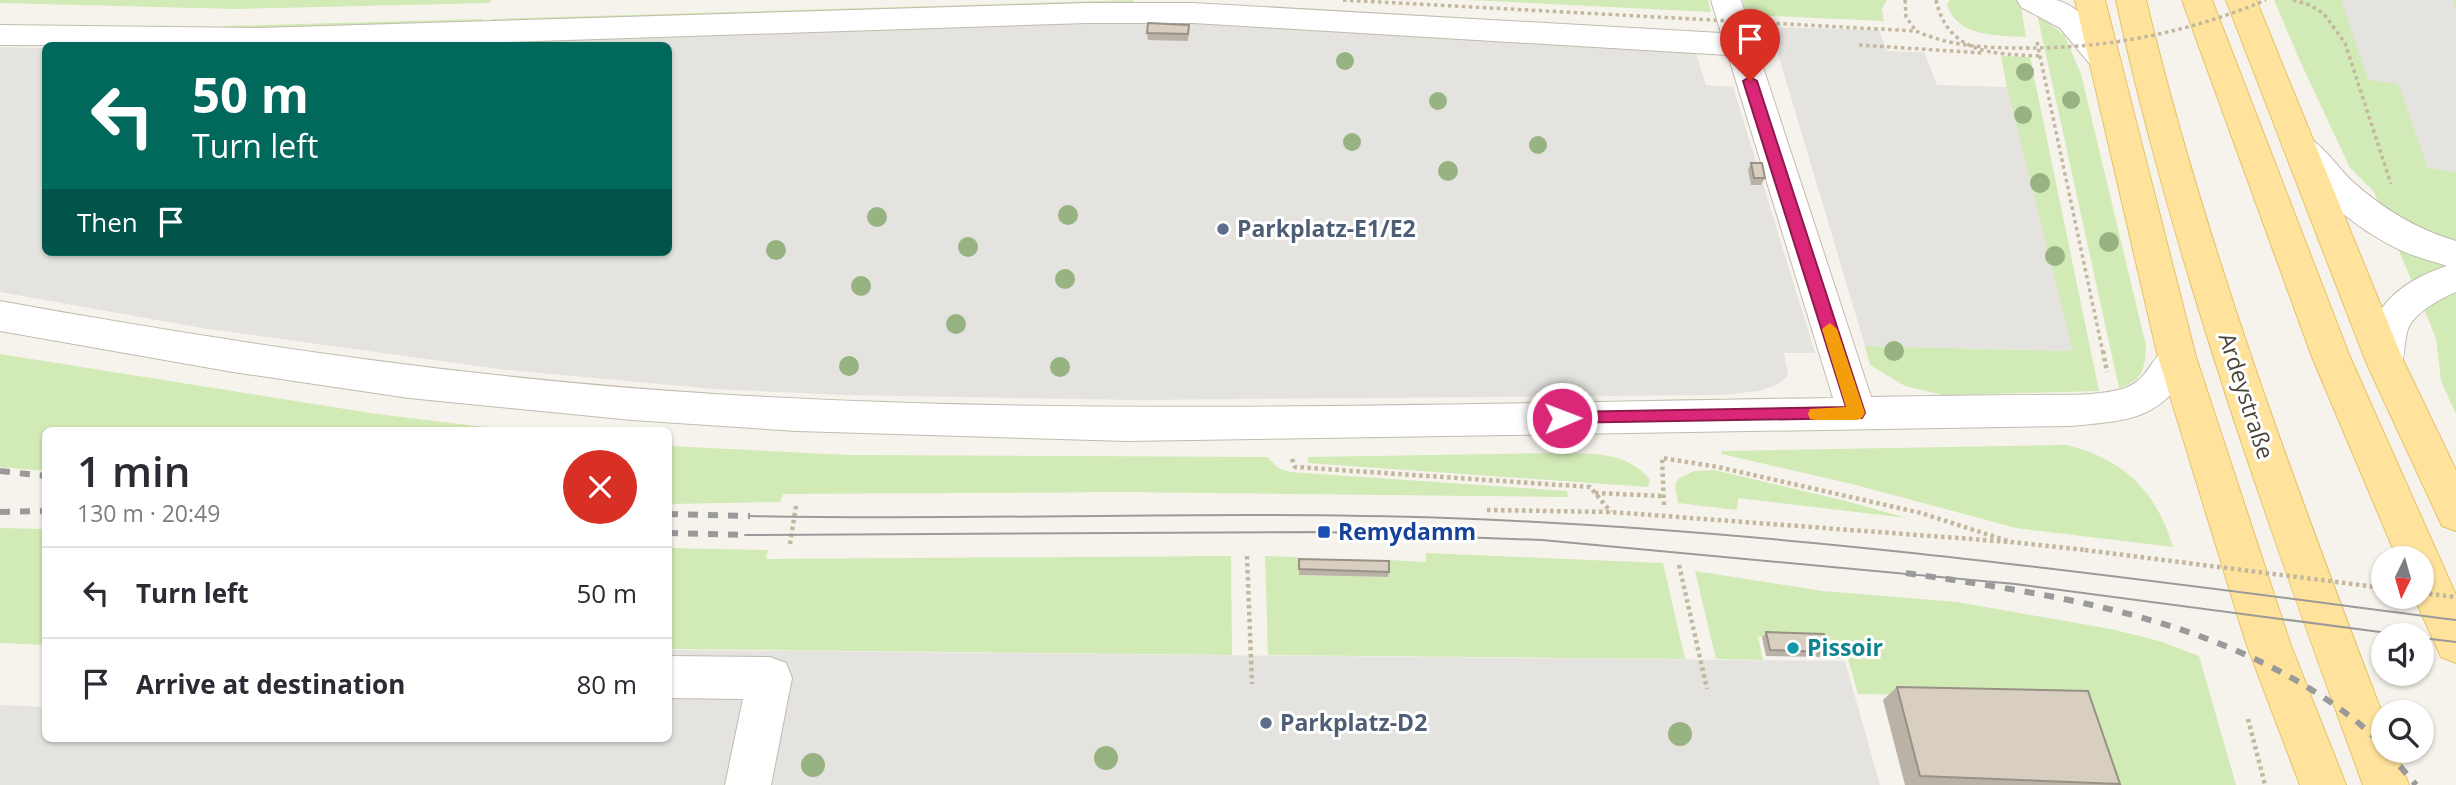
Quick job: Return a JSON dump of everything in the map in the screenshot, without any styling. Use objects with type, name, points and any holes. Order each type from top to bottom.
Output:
[{"type":"main road","points":[[2090,0],[2177,357],[2268,643],[2306,785]]},
{"type":"main road","name":"Ardeystraße","points":[[2131,0],[2176,172],[2232,354],[2289,525],[2386,785]]},
{"type":"main road","points":[[2197,0],[2263,181],[2332,357],[2413,546]]},
{"type":"main road","points":[[2241,0],[2385,362],[2456,513]]},
{"type":"main road","points":[[2434,594],[2456,643]]},
{"type":"main road","points":[[2268,643],[2323,785]]},
{"type":"street","points":[[1726,0],[1738,45],[1857,413]]},
{"type":"street","points":[[2032,0],[2071,21],[2105,61]]},
{"type":"street","points":[[0,35],[259,39],[1087,13],[1193,13],[1738,45]]},
{"type":"street","points":[[2299,146],[2327,179],[2370,215],[2415,242],[2456,255]]},
{"type":"street","points":[[2385,362],[2390,326],[2404,308],[2423,292],[2456,277]]},
{"type":"street","points":[[0,316],[152,344],[466,389],[644,406],[977,423],[1127,425],[2070,410],[2115,406],[2149,396],[2165,380],[2177,357]]},
{"type":"street","points":[[672,677],[770,678],[748,785]]},
{"type":"path","points":[[1343,0],[1916,31]]},
{"type":"path","points":[[1905,0],[1904,11],[1908,23],[1916,31],[1930,38],[1951,43],[2030,49],[2074,47],[2166,34],[2234,14],[2266,0]]},
{"type":"path","points":[[1936,0],[1938,14],[1954,35],[1962,42],[1987,53]]},
{"type":"path","points":[[2293,0],[2313,6],[2336,25],[2345,43],[2392,185]]},
{"type":"path","points":[[2036,34],[2115,406]]},
{"type":"path","points":[[1859,45],[2040,56]]},
{"type":"path","points":[[1276,423],[1295,467],[1590,487],[1611,512]]},
{"type":"path","points":[[1664,505],[1662,458],[1718,467],[1921,513],[2011,542]]},
{"type":"path","points":[[1595,493],[1663,496]]},
{"type":"path","points":[[790,544],[796,506]]},
{"type":"path","points":[[1487,510],[1611,512],[2011,542],[2371,586]]},
{"type":"path","points":[[1247,555],[1252,684]]},
{"type":"path","points":[[1679,565],[1707,689]]},
{"type":"path","points":[[2434,594],[2456,597]]},
{"type":"green space","points":[[0,0],[491,0],[490,3],[236,9],[0,3]]},
{"type":"green space","points":[[1133,0],[1132,6],[488,26],[492,19]]},
{"type":"green space","points":[[1469,0],[1708,0],[1711,12]]},
{"type":"green space","points":[[1743,0],[1887,0],[1882,9],[1884,21],[1747,15]]},
{"type":"green space","points":[[1950,0],[2020,0],[2026,37],[1991,35],[1970,29],[1960,24],[1953,16],[1947,5]]},
{"type":"green space","points":[[2274,0],[2456,0],[2456,414],[2441,381],[2436,338],[2374,192],[2350,168]]},
{"type":"green space","points":[[2037,14],[2064,35],[2081,74],[2146,346],[2141,373],[2133,382],[2119,388]]},
{"type":"green space","points":[[482,19],[478,27],[222,32],[225,26]]},
{"type":"green space","points":[[2001,56],[2030,57],[2099,391],[1943,395],[1905,386],[1870,365],[1865,346],[2072,351]]},
{"type":"green space","points":[[0,354],[377,414],[484,427],[42,427],[42,471],[0,467]]},
{"type":"green space","points":[[2067,445],[2106,459],[2135,481],[2157,510],[2173,547],[2016,528],[1856,485],[1722,454],[1721,451]]},
{"type":"green space","points":[[672,446],[848,455],[1267,457],[1278,468],[1290,472],[1567,491],[1568,497],[1125,492],[783,494],[780,502],[672,504]]},
{"type":"green space","points":[[1597,454],[1620,459],[1641,471],[1650,480],[1648,487],[1308,463],[1308,457]]},
{"type":"green space","points":[[1714,470],[1907,518],[1738,498],[1737,510],[1678,503],[1675,485],[1679,478],[1694,471]]},
{"type":"green space","points":[[0,528],[42,529],[42,645],[0,643]]},
{"type":"green space","points":[[672,548],[768,550],[766,559],[1231,556],[1232,655],[672,649]]},
{"type":"green space","points":[[1426,553],[1663,563],[1685,659],[1268,655],[1265,556],[1298,557],[1299,575],[1388,577],[1388,560],[1426,562]]},
{"type":"green space","points":[[1695,571],[1823,591],[1957,602],[2111,629],[2159,641],[2199,656],[2236,785],[2115,785],[2076,698],[1858,694],[1848,659],[1830,659],[1824,638],[1758,637],[1763,660],[1716,659]]},
{"type":"shaded area","points":[[2341,0],[2453,0],[2456,8],[2456,172],[2428,168],[2398,84],[2368,80]]},
{"type":"shaded area","name":"Parkplatz-E1/E2","points":[[1087,23],[1190,23],[1696,53],[1706,85],[1733,87],[1815,353],[1784,353],[1788,376],[1777,385],[1758,391],[1722,395],[1137,400],[842,395],[714,389],[507,370],[202,328],[0,292],[0,47],[42,48],[42,256],[672,256],[672,42],[476,42]]},
{"type":"shaded area","points":[[1770,27],[1879,30],[1887,51],[1924,52],[1937,85],[2007,87],[2073,351],[1865,346]]},
{"type":"shaded area","name":"Parkplatz-D2","points":[[672,650],[1845,661],[1880,785],[0,785],[0,705],[42,707],[42,742],[672,742]]},
{"type":"building","points":[[1148,23],[1189,25],[1188,34],[1147,33]]},
{"type":"building","points":[[1751,163],[1762,163],[1765,178],[1754,178]]},
{"type":"building","points":[[1299,559],[1389,561],[1389,572],[1299,569]]},
{"type":"building","points":[[1766,632],[1824,634],[1829,652],[1770,650]]},
{"type":"building","points":[[1897,687],[2088,691],[2120,784],[1920,776]]},
{"type":"tram line","points":[[750,516],[1360,516],[1574,524],[1953,557],[2456,620]]},
{"type":"tram line","points":[[745,535],[1324,532],[1542,540],[2015,584],[2371,631]]},
{"type":"tram line","points":[[2434,639],[2456,642]]},
{"type":"railway","points":[[0,471],[42,476]]},
{"type":"railway","points":[[0,512],[42,511]]},
{"type":"railway","points":[[672,514],[750,516]]},
{"type":"railway","points":[[672,533],[745,535]]},
{"type":"railway","points":[[1906,573],[2060,598],[2161,623],[2258,660],[2304,685],[2346,713],[2371,734]]},
{"type":"railway","points":[[2397,763],[2416,785]]},
{"type":"slow traffic","points":[[1816,414],[1857,413],[1830,329]]},
{"type":"place","name":"Parkplatz-E1/E2","points":[[1223,229]]},
{"type":"place","name":"Remydamm","points":[[1324,532]]},
{"type":"place","name":"Pissoir","points":[[1793,648]]},
{"type":"place","name":"Parkplatz-D2","points":[[1266,723]]},
{"type":"route","points":[[1562,418],[1857,413],[1750,81]]}]
